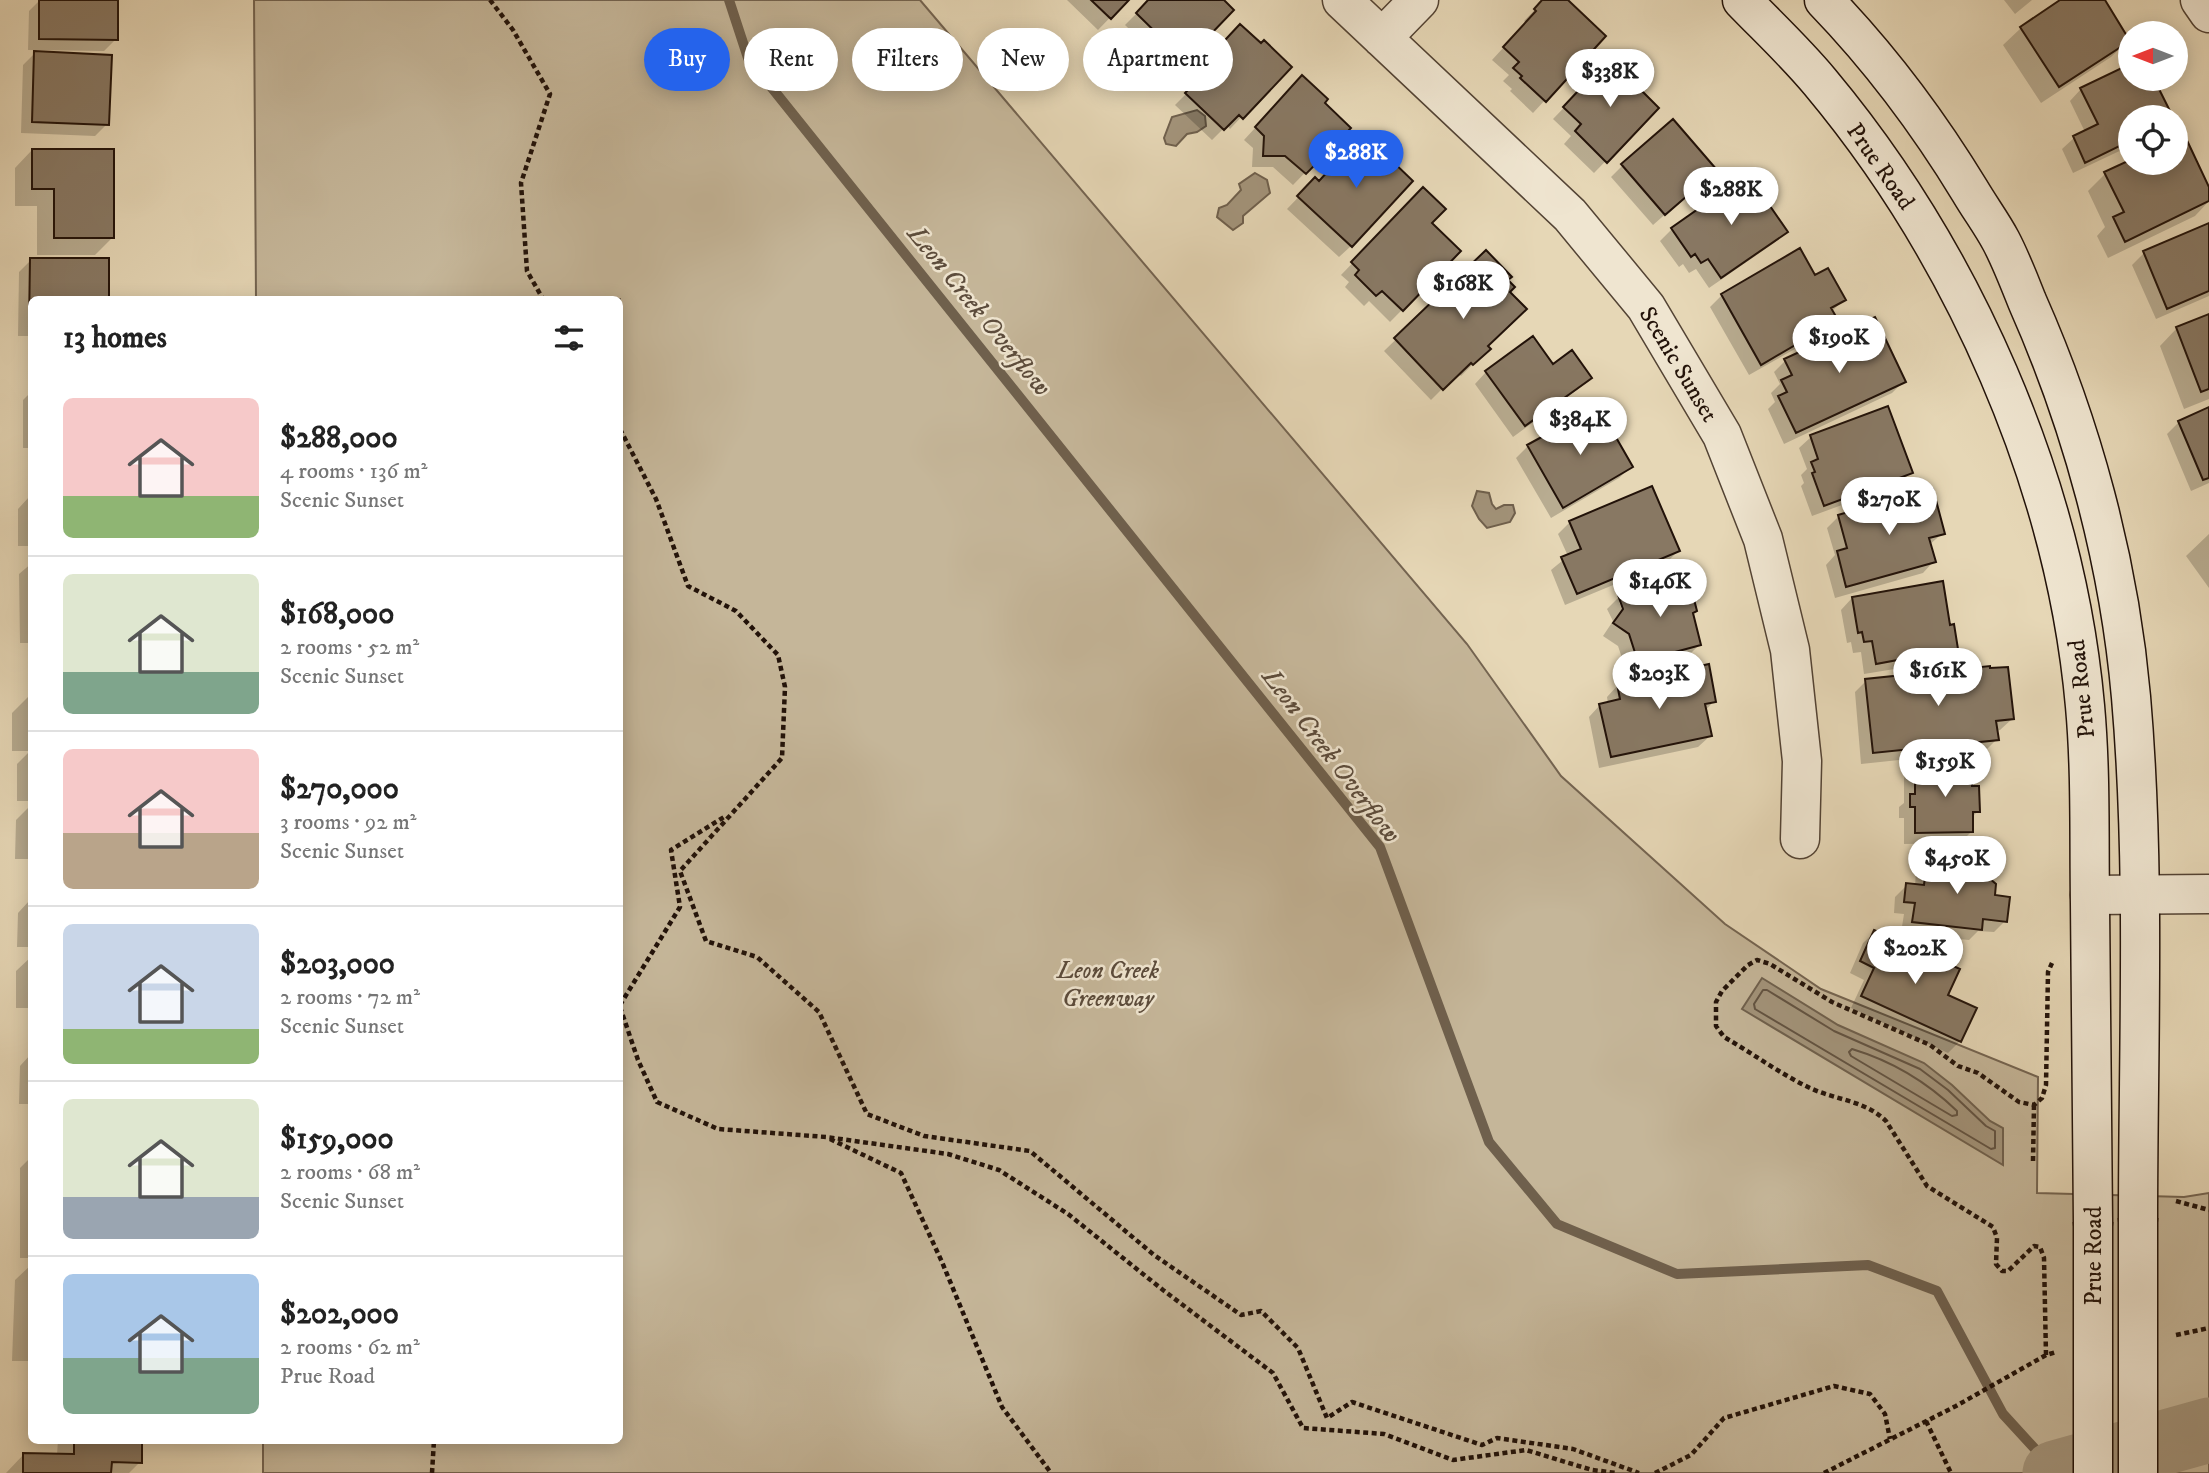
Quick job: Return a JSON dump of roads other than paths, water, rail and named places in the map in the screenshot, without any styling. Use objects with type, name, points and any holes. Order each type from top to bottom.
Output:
[{"type":"main road","name":"Scenic Sunset","points":[[1342,0],[1570,215],[1646,307],[1722,435],[1763,539],[1790,650],[1802,761],[1800,839]]},
{"type":"main road","points":[[1382,38],[1419,0]]},
{"type":"main road","name":"Prue Road","points":[[1742,0],[1819,81],[1889,172],[1950,270],[1999,373],[2046,502],[2074,626],[2085,706],[2090,895],[2093,1473]]},
{"type":"main road","name":"Prue Road","points":[[1824,0],[1864,42],[1937,138],[2001,241],[2050,351],[2089,472],[2116,583],[2131,694],[2139,894],[2138,1473]]},
{"type":"main road","points":[[2200,0],[2209,13]]},
{"type":"main road","points":[[2090,895],[2209,894]]},
{"type":"water","points":[[1197,110],[1205,116],[1206,126],[1187,134],[1176,146],[1166,144],[1164,138],[1172,117]]},
{"type":"water","points":[[1255,173],[1267,180],[1270,193],[1243,216],[1243,223],[1233,230],[1217,217],[1219,208],[1227,205],[1241,190],[1239,184]]},
{"type":"water","points":[[1477,491],[1489,493],[1496,509],[1513,505],[1515,513],[1510,522],[1487,528],[1472,506]]},
{"type":"water","points":[[1762,978],[1838,1025],[1924,1063],[1990,1121],[2003,1128],[2003,1165],[1742,1009]]},
{"type":"waterway","name":"Leon Creek Overflow","points":[[729,0],[748,58],[1380,847],[1489,1142],[1557,1224],[1677,1274],[1868,1265],[1937,1291],[2003,1414],[2057,1473]]},
{"type":"waterway","points":[[2055,1473],[2209,1430]]},
{"type":"park label","name":"Leon Creek Greenway","points":[[1108,984]]}]
